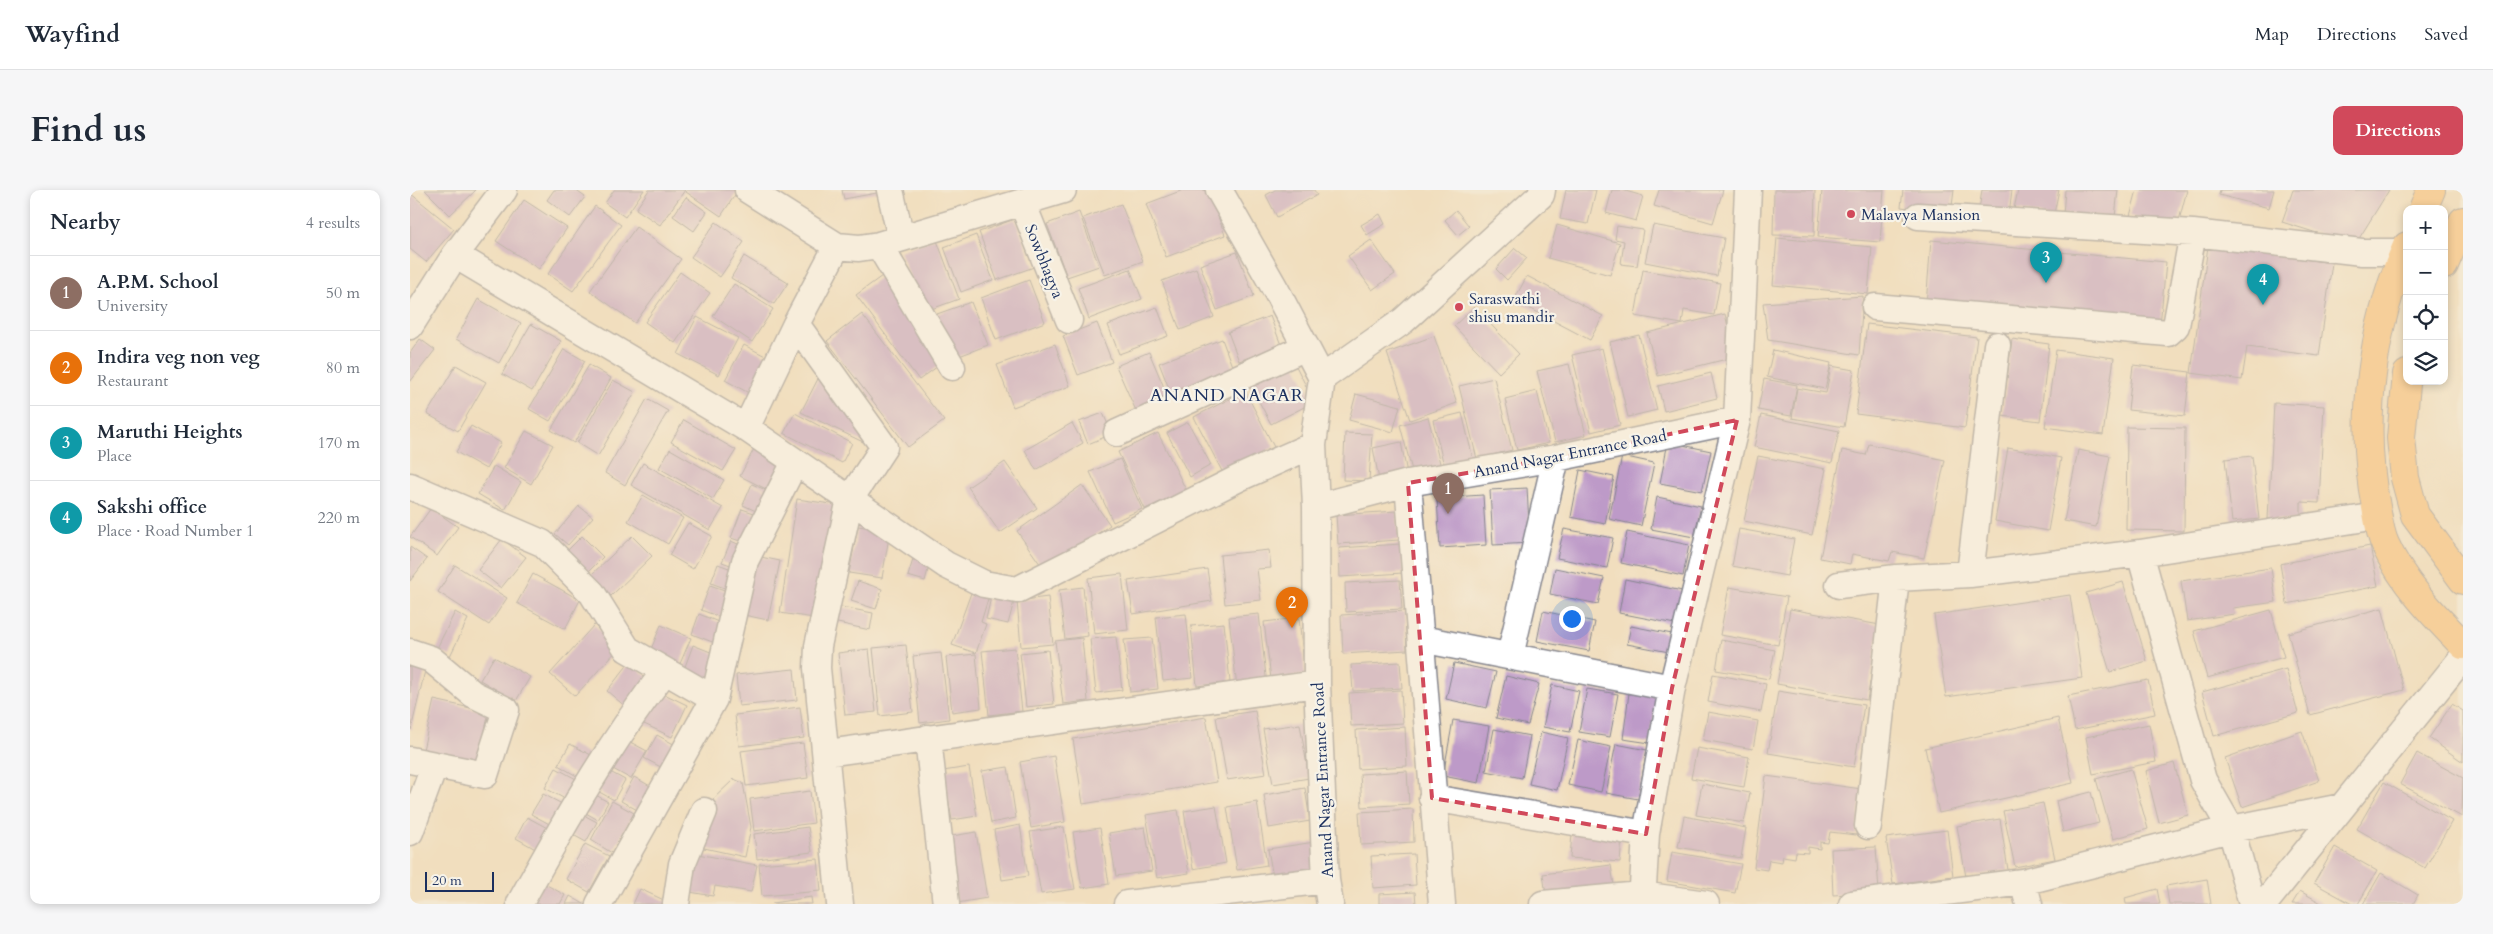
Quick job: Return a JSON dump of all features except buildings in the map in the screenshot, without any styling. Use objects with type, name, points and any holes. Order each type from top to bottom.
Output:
[{"type":"main road","points":[[2425,205],[2431,190]]},
{"type":"main road","points":[[2448,255],[2463,221]]},
{"type":"main road","points":[[2403,256],[2384,316],[2368,403],[2370,475],[2384,542],[2409,587],[2463,645]]},
{"type":"main road","points":[[2406,385],[2401,438],[2405,478],[2415,514],[2463,580]]},
{"type":"street","points":[[410,326],[455,255],[504,190]]},
{"type":"street","points":[[748,190],[837,246],[859,248],[890,242],[1054,191]]},
{"type":"street","points":[[890,190],[890,242],[952,367]]},
{"type":"street","points":[[1219,190],[1322,378],[1403,321],[1541,195],[1542,190]]},
{"type":"street","points":[[1642,899],[1646,834],[1672,688],[1737,420],[1748,190]]},
{"type":"street","name":"Sowbhagya","points":[[1022,202],[1069,320]]},
{"type":"street","points":[[1918,216],[2193,233],[2362,252],[2378,264],[2403,256]]},
{"type":"street","points":[[1875,307],[2168,332],[2176,326],[2193,233]]},
{"type":"street","points":[[746,428],[796,324],[837,246]]},
{"type":"street","points":[[455,255],[746,428],[946,565],[984,584],[1017,590],[1239,478],[1313,445]]},
{"type":"street","points":[[796,324],[884,448],[850,499],[818,646],[817,668],[827,753],[840,904]]},
{"type":"street","points":[[1970,574],[1997,345]]},
{"type":"street","points":[[1117,433],[1306,347]]},
{"type":"street","name":"Anand Nagar Entrance Road","points":[[1322,378],[1313,445],[1316,507],[1317,684],[1328,892]]},
{"type":"street","name":"Anand Nagar Entrance Road","points":[[1316,507],[1408,483],[1556,458],[1737,420]]},
{"type":"street","points":[[1510,656],[1556,458]]},
{"type":"street","points":[[599,904],[714,699],[745,561],[795,462]]},
{"type":"street","points":[[1408,483],[1442,904]]},
{"type":"street","points":[[410,486],[542,543],[592,593],[627,649],[714,699]]},
{"type":"street","points":[[1839,585],[1896,578],[1970,574],[2140,553],[2378,516]]},
{"type":"street","points":[[2140,553],[2203,780],[2231,829],[2252,904]]},
{"type":"street","points":[[1868,826],[1896,578]]},
{"type":"street","points":[[1421,639],[1672,688]]},
{"type":"street","points":[[410,652],[432,659],[473,694],[506,710],[485,775],[422,764],[410,832]]},
{"type":"street","points":[[2264,904],[2463,657]]},
{"type":"street","points":[[520,903],[573,806],[622,728],[665,671]]},
{"type":"street","points":[[827,753],[1317,684]]},
{"type":"street","points":[[928,738],[946,904]]},
{"type":"street","points":[[1432,798],[1646,834]]},
{"type":"street","points":[[1852,904],[2026,893],[2231,829],[2342,806]]},
{"type":"street","points":[[676,904],[682,864],[704,811]]},
{"type":"street","points":[[1127,904],[1328,892]]},
{"type":"street","points":[[1543,904],[1642,899],[1706,904]]},
{"type":"highlighted area","points":[[1737,420],[1672,688],[1646,834],[1432,798],[1408,483],[1556,458]]},
{"type":"place","name":"Malavya Mansion","points":[[1851,214]]},
{"type":"place","name":"Maruthi Heights","points":[[2046,283]]},
{"type":"place","name":"Sakshi office","points":[[2263,305]]},
{"type":"place","name":"Saraswathi shisu mandir","points":[[1459,307]]},
{"type":"place","name":"A.P.M. School","points":[[1448,514]]},
{"type":"place","name":"Indira veg non veg","points":[[1292,628]]},
{"type":"district","name":"ANAND NAGAR","points":[[1227,395]]}]
